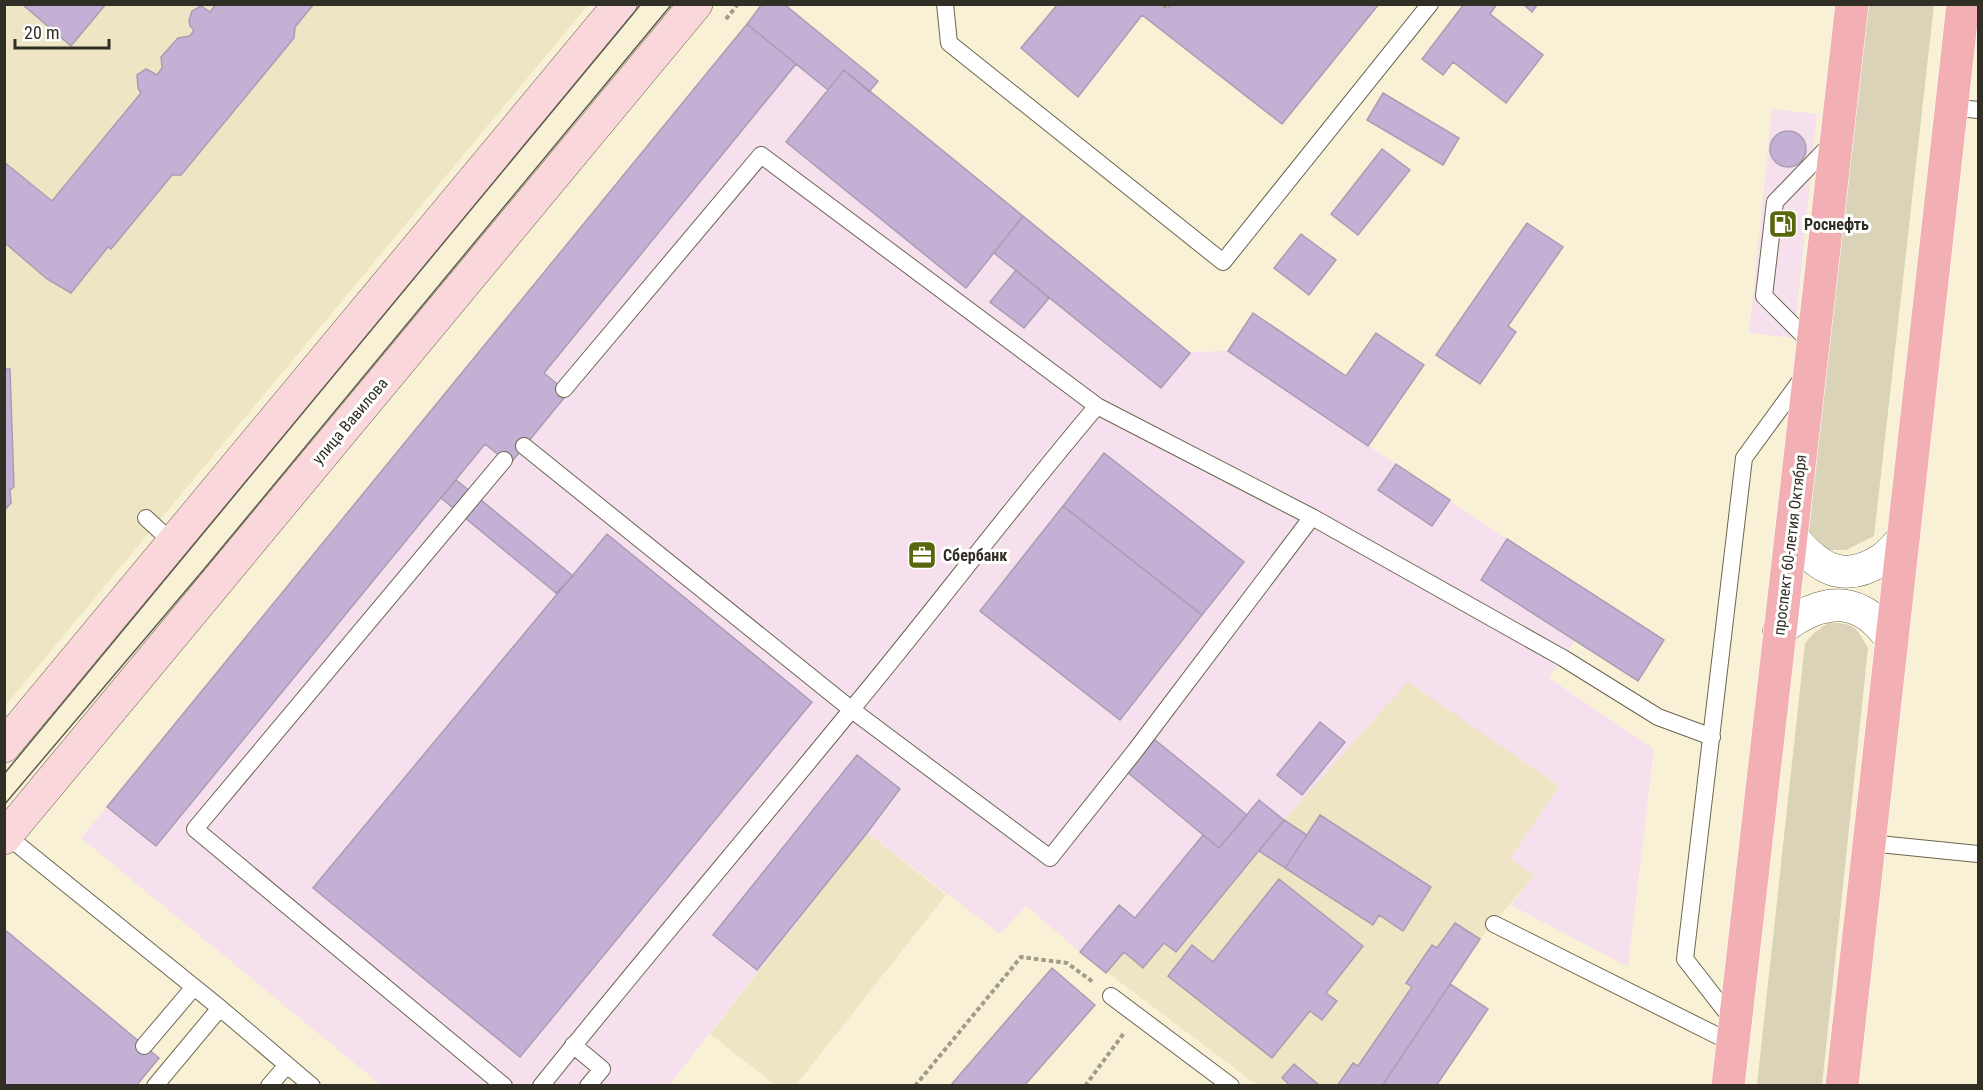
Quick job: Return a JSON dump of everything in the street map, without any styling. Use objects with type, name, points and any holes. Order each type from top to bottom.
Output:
[{"type":"main road","points":[[4,746],[620,4]]},
{"type":"main road","name":"улица Вавилова","points":[[5,837],[696,4]]},
{"type":"main road","name":"проспект 60-летия Октября","points":[[1728,1086],[1852,4]]},
{"type":"main road","points":[[1842,1086],[1902,540],[1965,108],[1963,4]]},
{"type":"street","points":[[1792,536],[1806,554],[1824,567],[1842,572],[1864,568],[1883,559],[1902,540]]},
{"type":"street","points":[[1779,632],[1796,617],[1816,609],[1838,605],[1861,610],[1878,623],[1892,640]]},
{"type":"lane","points":[[945,4],[950,43],[1223,262],[1430,4]]},
{"type":"lane","points":[[1734,1033],[1685,959],[1744,458],[1812,356],[1764,296],[1775,202],[1837,138]]},
{"type":"lane","points":[[564,390],[761,155],[1097,406],[1312,517],[1563,658],[1658,717],[1712,737]]},
{"type":"lane","points":[[541,1086],[852,710],[990,539],[1038,475],[1097,406]]},
{"type":"lane","points":[[524,446],[852,710],[1050,858],[1135,751],[1312,517]]},
{"type":"lane","points":[[504,460],[195,829],[504,1086]]},
{"type":"lane","points":[[146,519],[173,543]]},
{"type":"lane","points":[[5,837],[220,1008],[312,1086]]},
{"type":"lane","points":[[1869,843],[1978,854]]},
{"type":"lane","points":[[1494,924],[1734,1033]]},
{"type":"lane","points":[[144,1046],[194,987]]},
{"type":"lane","points":[[1111,996],[1231,1086]]},
{"type":"lane","points":[[155,1086],[220,1008]]},
{"type":"lane","points":[[573,1045],[602,1069],[588,1086]]},
{"type":"lane","points":[[268,1086],[287,1065]]},
{"type":"path","points":[[1163,4],[1167,8],[1170,4]]},
{"type":"path","points":[[915,1086],[1022,957],[1067,963],[1111,996]]},
{"type":"path","points":[[1085,1086],[1137,1016]]},
{"type":"shaded area","points":[[5,5],[588,5],[5,706]]},
{"type":"shaded area","name":"Сбербанк","points":[[762,5],[784,5],[878,81],[870,92],[1190,352],[1228,351],[1507,539],[1664,640],[1638,681],[1575,641],[1549,678],[1654,749],[1628,967],[1511,905],[1533,876],[1510,858],[1559,786],[1176,952],[1080,952],[1026,906],[1000,934],[867,833],[669,1085],[381,1085],[81,838]]},
{"type":"shaded area","points":[[1867,5],[1934,5],[1874,536],[1846,550],[1828,550],[1809,530]]},
{"type":"shaded area","name":"Роснефть","points":[[1772,109],[1817,114],[1794,338],[1749,333]]},
{"type":"shaded area","points":[[1828,623],[1853,627],[1868,648],[1822,1085],[1757,1085],[1805,643]]},
{"type":"shaded area","points":[[1408,682],[1559,786],[1510,858],[1534,876],[1480,939],[1382,1085],[1257,1085],[1080,952],[1135,918],[1203,835],[1219,848],[1259,800],[1284,820]]},
{"type":"shaded area","points":[[867,833],[946,895],[796,1085],[775,1085],[710,1034]]},
{"type":"building","points":[[22,4],[106,4],[71,46]]},
{"type":"building","points":[[216,4],[314,4],[295,27],[294,38],[181,175],[172,175],[111,249],[108,247],[71,293],[47,279],[4,242],[4,162],[52,201],[141,93],[138,88],[137,75],[146,69],[157,75],[162,68],[161,57],[178,38],[190,36],[194,30],[189,20],[192,11],[201,6],[210,12]]},
{"type":"building","points":[[762,4],[784,4],[878,81],[869,92],[844,70],[828,90],[747,24]]},
{"type":"building","points":[[1058,4],[1379,4],[1282,124],[1142,15],[1078,97],[1021,48]]},
{"type":"building","points":[[1464,4],[1497,4],[1490,14],[1543,55],[1506,103],[1453,62],[1443,75],[1422,59]]},
{"type":"building","points":[[1523,4],[1538,4],[1532,12]]},
{"type":"building","points":[[747,24],[796,64],[544,373],[568,393],[510,464],[485,444],[156,846],[107,807]]},
{"type":"building","points":[[844,70],[1023,216],[966,288],[786,142]]},
{"type":"building","points":[[1383,93],[1459,138],[1443,165],[1367,120]]},
{"type":"building","points":[[1788,131],[1801,136],[1806,149],[1801,162],[1788,167],[1775,162],[1770,149],[1775,136]]},
{"type":"building","points":[[1382,149],[1410,170],[1358,235],[1331,214]]},
{"type":"building","points":[[1023,216],[1190,353],[1161,388],[994,253]]},
{"type":"building","points":[[1527,223],[1563,247],[1508,326],[1516,332],[1480,384],[1436,355]]},
{"type":"building","points":[[1301,234],[1336,260],[1309,295],[1274,268]]},
{"type":"building","points":[[1016,270],[1049,298],[1024,328],[990,302]]},
{"type":"building","points":[[1253,313],[1346,376],[1376,333],[1424,365],[1368,446],[1228,351]]},
{"type":"building","points":[[4,369],[10,369],[14,487],[10,490],[11,503],[4,511]]},
{"type":"building","points":[[1104,453],[1244,562],[1202,615],[1063,506]]},
{"type":"building","points":[[1396,464],[1450,500],[1432,526],[1378,490]]},
{"type":"building","points":[[456,480],[573,576],[556,593],[441,498]]},
{"type":"building","points":[[1063,506],[1202,615],[1120,720],[980,611]]},
{"type":"building","points":[[607,534],[812,702],[520,1057],[313,888]]},
{"type":"building","points":[[1507,539],[1664,640],[1638,681],[1481,580]]},
{"type":"building","points":[[1320,722],[1345,742],[1302,795],[1277,775]]},
{"type":"building","points":[[1154,739],[1247,815],[1219,848],[1127,772]]},
{"type":"building","points":[[857,755],[900,789],[757,970],[713,935]]},
{"type":"building","points":[[1259,800],[1284,820],[1176,952],[1164,943],[1143,968],[1124,952],[1106,973],[1080,952],[1119,905],[1135,918],[1203,835],[1219,848]]},
{"type":"building","points":[[1320,815],[1431,887],[1403,931],[1379,915],[1373,925],[1285,868]]},
{"type":"building","points":[[1284,820],[1307,835],[1285,868],[1259,851]]},
{"type":"building","points":[[1279,879],[1363,946],[1326,993],[1337,1001],[1322,1020],[1310,1011],[1272,1058],[1168,976],[1192,945],[1213,962]]},
{"type":"building","points":[[1455,923],[1480,939],[1382,1086],[1337,1086],[1353,1063],[1358,1066],[1412,987],[1406,983],[1432,945],[1437,948]]},
{"type":"building","points":[[4,929],[159,1058],[136,1086],[4,1086]]},
{"type":"building","points":[[1052,968],[1095,1005],[1024,1086],[950,1086]]},
{"type":"building","points":[[1450,984],[1488,1009],[1436,1086],[1382,1086]]},
{"type":"building","points":[[1294,1064],[1319,1085],[1291,1086],[1282,1078]]},
{"type":"tram line","points":[[4,774],[641,4]]},
{"type":"tram line","points":[[4,805],[205,568],[672,4]]},
{"type":"place","name":"Роснефть","points":[[1783,224]]},
{"type":"place","name":"Сбербанк","points":[[922,555]]}]
